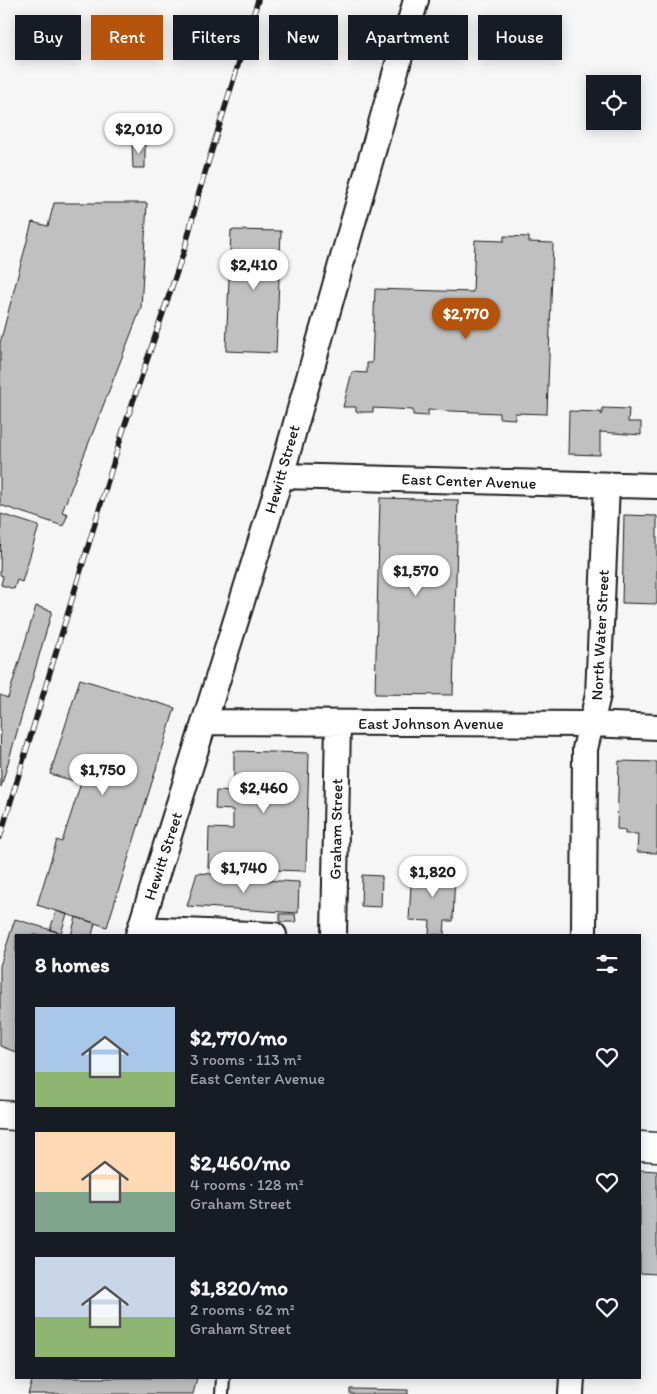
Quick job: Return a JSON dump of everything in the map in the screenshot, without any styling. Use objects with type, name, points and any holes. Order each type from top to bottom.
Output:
[{"type":"street","name":"Hewitt Street","points":[[139,932],[281,476],[416,0]]},
{"type":"street","name":"East Center Avenue","points":[[281,476],[657,486]]},
{"type":"street","name":"North Water Street","points":[[584,934],[585,749],[598,695],[607,485]]},
{"type":"street","name":"East Johnson Avenue","points":[[205,722],[591,724],[657,727]]},
{"type":"street","name":"Graham Street","points":[[334,934],[338,723]]},
{"type":"street","points":[[139,932],[229,934]]},
{"type":"street","points":[[0,1115],[15,1116]]},
{"type":"street","points":[[641,1146],[657,1147]]},
{"type":"street","points":[[571,1394],[572,1379]]},
{"type":"lane","points":[[222,1394],[223,1379]]},
{"type":"building","points":[[132,143],[145,143],[145,168],[133,168]]},
{"type":"building","points":[[54,203],[147,203],[141,308],[62,512],[68,514],[63,526],[0,505],[0,343],[32,222],[48,226]]},
{"type":"building","points":[[231,230],[281,231],[276,353],[226,351]]},
{"type":"building","points":[[504,236],[529,237],[529,242],[553,243],[547,414],[515,413],[515,419],[499,418],[499,413],[428,410],[428,416],[413,415],[413,410],[373,408],[373,412],[356,412],[356,407],[343,407],[352,372],[367,373],[367,363],[372,363],[375,289],[473,292],[475,240],[504,241]]},
{"type":"building","points":[[602,408],[629,409],[628,422],[641,422],[641,435],[600,432],[600,455],[568,454],[569,411],[600,412],[602,415]]},
{"type":"building","points":[[380,498],[458,500],[453,695],[375,694]]},
{"type":"building","points":[[1,514],[39,526],[22,582],[17,580],[14,589],[1,585],[3,576],[0,575]]},
{"type":"building","points":[[624,515],[657,516],[657,604],[622,603]]},
{"type":"building","points":[[36,606],[52,611],[1,787],[0,695],[8,698]]},
{"type":"building","points":[[80,679],[175,708],[107,927],[37,905],[57,840],[62,842],[81,783],[50,774]]},
{"type":"building","points":[[234,751],[309,753],[306,871],[208,868],[209,828],[233,829],[233,810],[215,809],[216,791],[234,792]]},
{"type":"building","points":[[619,761],[657,762],[657,853],[637,852],[638,834],[625,834],[625,830],[617,829]]},
{"type":"building","points":[[412,868],[455,870],[453,921],[445,921],[444,934],[429,934],[430,921],[409,920]]},
{"type":"building","points":[[197,873],[227,875],[227,878],[299,882],[298,913],[187,906]]},
{"type":"building","points":[[362,875],[382,876],[381,907],[361,906]]},
{"type":"building","points":[[56,911],[67,914],[61,933],[50,930]]},
{"type":"building","points":[[280,914],[295,914],[296,922],[280,922]]},
{"type":"building","points":[[76,917],[95,923],[92,934],[71,934]]},
{"type":"building","points":[[15,919],[65,934],[15,934],[15,1052],[0,1046],[0,966]]},
{"type":"building","points":[[641,1170],[657,1171],[657,1274],[641,1273]]},
{"type":"building","points":[[33,1379],[197,1379],[193,1394],[28,1394]]},
{"type":"building","points":[[350,1389],[408,1390],[408,1394],[350,1394]]},
{"type":"railway","points":[[0,837],[123,431],[185,248],[200,189],[258,0]]}]
